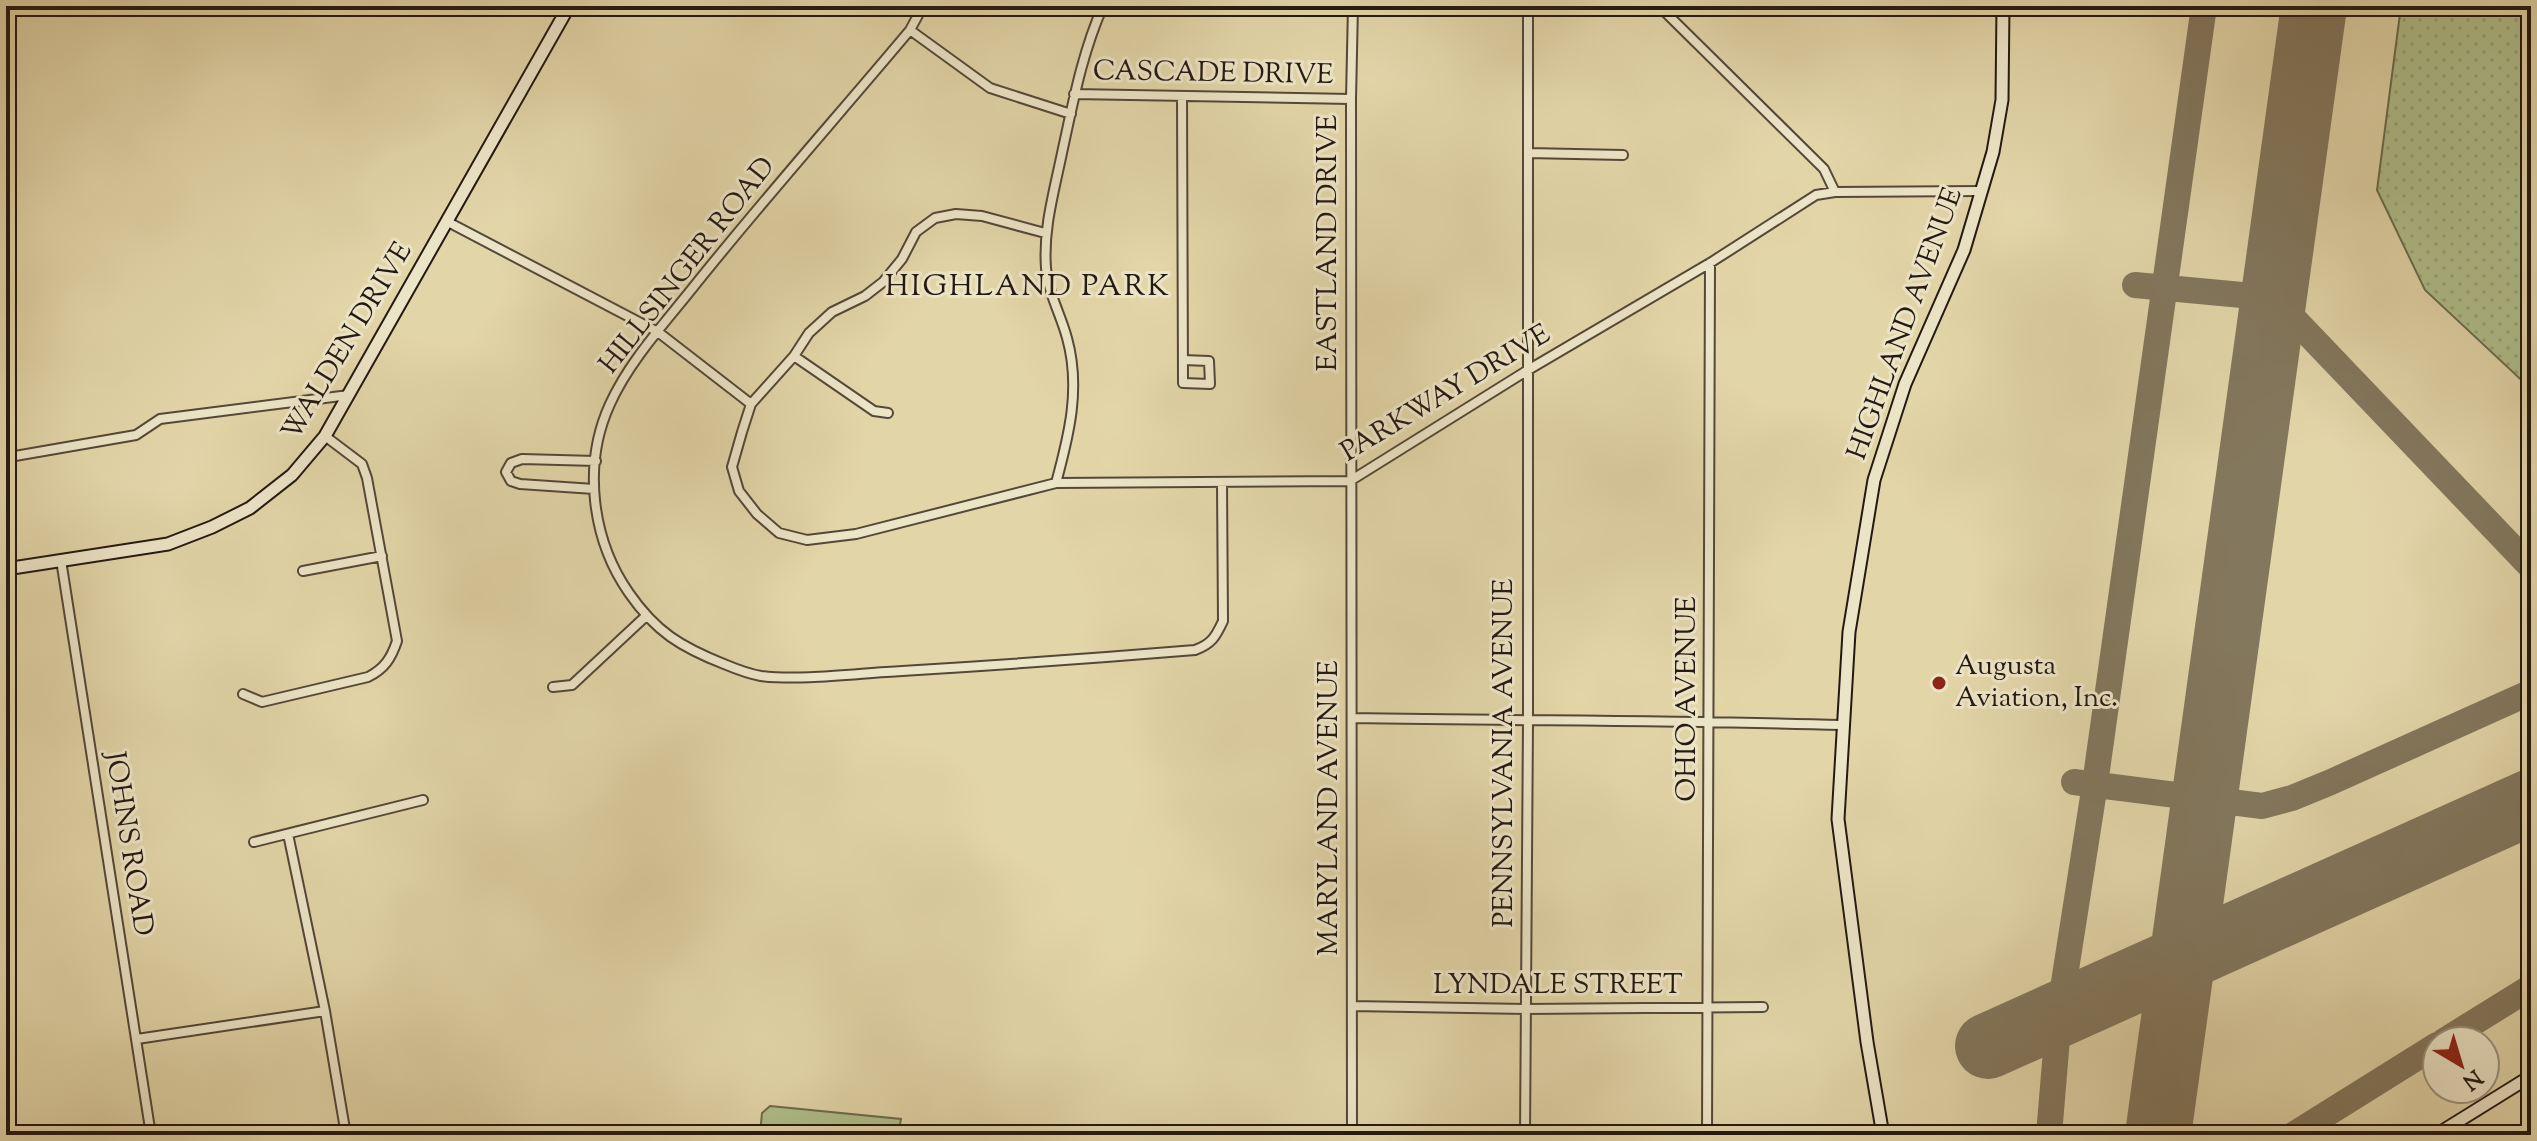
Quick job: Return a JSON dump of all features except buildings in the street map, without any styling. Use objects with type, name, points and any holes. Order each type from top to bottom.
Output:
[{"type":"main road","name":"WALDEN DRIVE","points":[[6,569],[168,544],[250,508],[292,475],[325,436],[569,6]]},
{"type":"main road","name":"HIGHLAND AVENUE","points":[[1883,1135],[1867,1042],[1838,819],[1849,632],[1874,480],[1905,384],[1964,250],[1993,152],[2002,100],[2003,6]]},
{"type":"main road","points":[[2436,1135],[2531,1076]]},
{"type":"street","name":"HILLSINGER ROAD","points":[[923,6],[910,30],[755,210],[658,332],[610,404],[600,433],[594,489],[596,517],[616,574],[646,616],[678,644],[735,669],[760,676],[1027,663],[1195,650],[1215,639],[1223,621],[1222,483]]},
{"type":"street","points":[[1056,483],[1068,440],[1073,406],[1073,370],[1067,338],[1046,271],[1045,233],[1074,94],[1103,6]]},
{"type":"street","name":"EASTLAND DRIVE","points":[[1350,481],[1353,6]]},
{"type":"street","name":"PENNSYLVANIA AVENUE","points":[[1525,1135],[1528,6]]},
{"type":"street","points":[[1659,6],[1824,169],[1835,192]]},
{"type":"street","name":"CASCADE DRIVE","points":[[910,30],[990,88],[1071,114]]},
{"type":"street","name":"CASCADE DRIVE","points":[[1074,94],[1351,99]]},
{"type":"street","points":[[1182,97],[1183,360]]},
{"type":"street","points":[[1528,153],[1623,155]]},
{"type":"street","name":"PARKWAY DRIVE","points":[[751,404],[732,467],[739,491],[757,514],[779,533],[807,540],[856,534],[1056,483],[1350,481],[1528,370],[1710,263],[1816,195],[1835,192],[1980,191]]},
{"type":"street","points":[[448,222],[658,332],[751,404],[794,356],[809,333],[832,312],[865,296],[883,282],[902,259],[916,232],[935,218],[956,214],[982,216],[1045,233]]},
{"type":"street","name":"OHIO AVENUE","points":[[1707,1135],[1710,263]]},
{"type":"street","points":[[794,356],[874,411],[888,413]]},
{"type":"street","points":[[15,456],[136,435],[160,419],[349,395]]},
{"type":"street","points":[[243,694],[262,702],[368,677],[380,671],[392,657],[397,641],[367,478],[362,464],[325,436]]},
{"type":"street","points":[[594,489],[520,484],[511,481],[506,472],[511,463],[522,459],[596,461]]},
{"type":"street","name":"MARYLAND AVENUE","points":[[1350,481],[1352,1135]]},
{"type":"street","points":[[303,571],[382,556]]},
{"type":"street","name":"JOHNS ROAD","points":[[61,560],[151,1135]]},
{"type":"street","points":[[553,687],[572,685],[646,616]]},
{"type":"street","points":[[1352,718],[1843,725]]},
{"type":"street","points":[[254,842],[423,800]]},
{"type":"street","points":[[288,834],[325,1011],[346,1135]]},
{"type":"street","name":"LYNDALE STREET","points":[[1352,1006],[1526,1009],[1763,1007]]},
{"type":"street","points":[[137,1039],[325,1011]]},
{"type":"green space","points":[[2401,6],[2531,6],[2531,389],[2425,290],[2377,190]]},
{"type":"green space","points":[[770,1106],[901,1119],[898,1135],[760,1135],[762,1113]]},
{"type":"taxiway","points":[[2049,1135],[2059,1014],[2095,784],[2204,6]]},
{"type":"taxiway","points":[[2135,285],[2274,298],[2531,567]]},
{"type":"taxiway","points":[[2074,782],[2262,806],[2331,782],[2531,692]]},
{"type":"taxiway","points":[[2470,1025],[2531,987]]},
{"type":"taxiway","points":[[2293,1135],[2421,1055]]},
{"type":"runway","points":[[2158,1135],[2314,6]]},
{"type":"runway","points":[[1988,1046],[2531,802]]},
{"type":"railway","points":[[6,30],[32,6]]},
{"type":"place","name":"Augusta Aviation, Inc.","points":[[1939,683]]},
{"type":"district","name":"HIGHLAND PARK","points":[[1028,287]]}]
